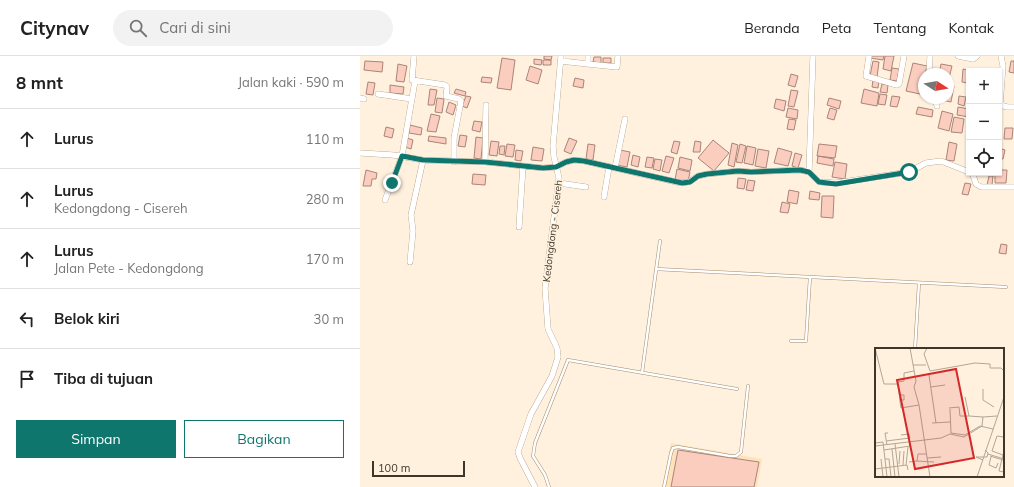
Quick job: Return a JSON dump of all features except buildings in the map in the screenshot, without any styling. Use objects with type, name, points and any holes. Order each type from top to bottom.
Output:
[{"type":"street","points":[[414,56],[412,80],[445,85],[447,87],[446,96],[460,99],[454,138],[454,162]]},
{"type":"street","points":[[588,56],[588,64]]},
{"type":"street","points":[[360,153],[402,156],[423,160],[485,162],[543,168],[556,167],[553,146],[561,58],[588,64],[616,67],[618,56]]},
{"type":"street","points":[[813,56],[809,172],[819,182],[836,184],[909,172],[926,163],[941,161],[966,171]]},
{"type":"street","points":[[869,56],[866,76],[897,85],[899,84],[904,56]]},
{"type":"street","points":[[929,68],[930,56]]},
{"type":"street","points":[[958,56],[973,59],[977,56]]},
{"type":"street","points":[[1001,56],[1003,66],[1000,105],[1014,107]]},
{"type":"street","points":[[385,200],[402,156],[415,81]]},
{"type":"street","points":[[378,94],[412,99]]},
{"type":"street","points":[[485,162],[486,105]]},
{"type":"street","points":[[604,197],[625,119]]},
{"type":"street","points":[[410,262],[413,231],[410,215],[423,160]]},
{"type":"street","name":"Kedongdong - Cisereh","points":[[535,487],[518,452],[531,414],[552,376],[558,357],[557,348],[548,329],[545,288],[559,183],[556,167],[574,160],[682,183],[690,182],[698,176],[707,174],[738,171],[751,172],[800,170],[809,172]]},
{"type":"street","points":[[519,227],[523,166]]},
{"type":"street","points":[[973,176],[976,184],[981,187],[1014,186]]},
{"type":"street","points":[[559,183],[586,187]]},
{"type":"lane","points":[[642,373],[660,241]]},
{"type":"lane","points":[[656,269],[1006,287]]},
{"type":"lane","points":[[791,341],[806,341],[810,277]]},
{"type":"lane","points":[[915,348],[919,283]]},
{"type":"lane","points":[[549,487],[545,475],[533,456],[535,443],[568,360],[737,389]]},
{"type":"lane","points":[[664,487],[673,448],[678,447],[730,456],[736,456],[741,452],[748,386]]},
{"type":"shaded area","points":[[671,443],[762,459],[757,487],[662,487]]},
{"type":"route","points":[[392,183],[402,156],[423,160],[469,163],[485,162],[543,168],[556,167],[561,163],[574,160],[682,183],[690,182],[698,176],[707,174],[738,171],[751,172],[800,170],[809,172],[819,182],[836,184],[909,172]]}]
